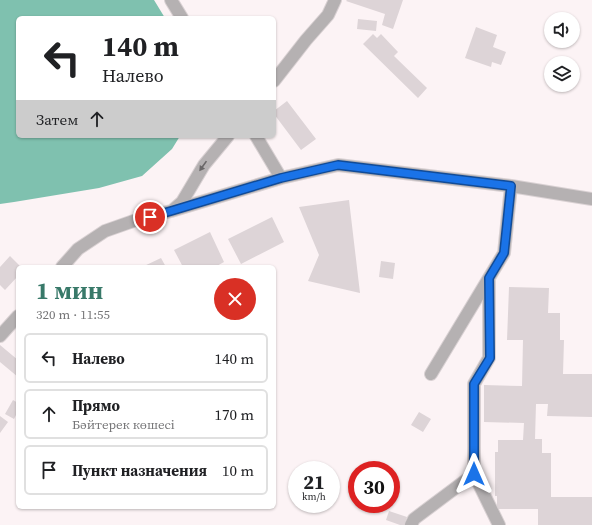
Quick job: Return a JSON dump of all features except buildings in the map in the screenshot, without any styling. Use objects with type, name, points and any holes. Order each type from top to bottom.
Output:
[{"type":"street","points":[[171,0],[181,16]]},
{"type":"street","points":[[276,79],[306,40],[328,15],[335,0]]},
{"type":"street","points":[[171,211],[182,202],[204,165],[226,138]]},
{"type":"street","points":[[257,138],[281,178]]},
{"type":"street","points":[[64,265],[78,249],[105,231],[139,219],[281,178],[338,165],[511,186],[592,199]]},
{"type":"street","points":[[432,374],[504,253],[511,186]]},
{"type":"street","points":[[489,278],[490,358],[474,384],[474,474],[499,525]]},
{"type":"street","points":[[0,336],[16,318]]},
{"type":"street","points":[[411,525],[414,519],[474,474]]},
{"type":"shaded area","points":[[0,0],[154,0],[164,16],[16,16],[16,138],[179,138],[172,149],[142,176],[99,188],[0,204]]},
{"type":"route","points":[[150,217],[281,178],[338,165],[511,186],[504,253],[489,278],[490,358],[474,384],[474,474]]}]
